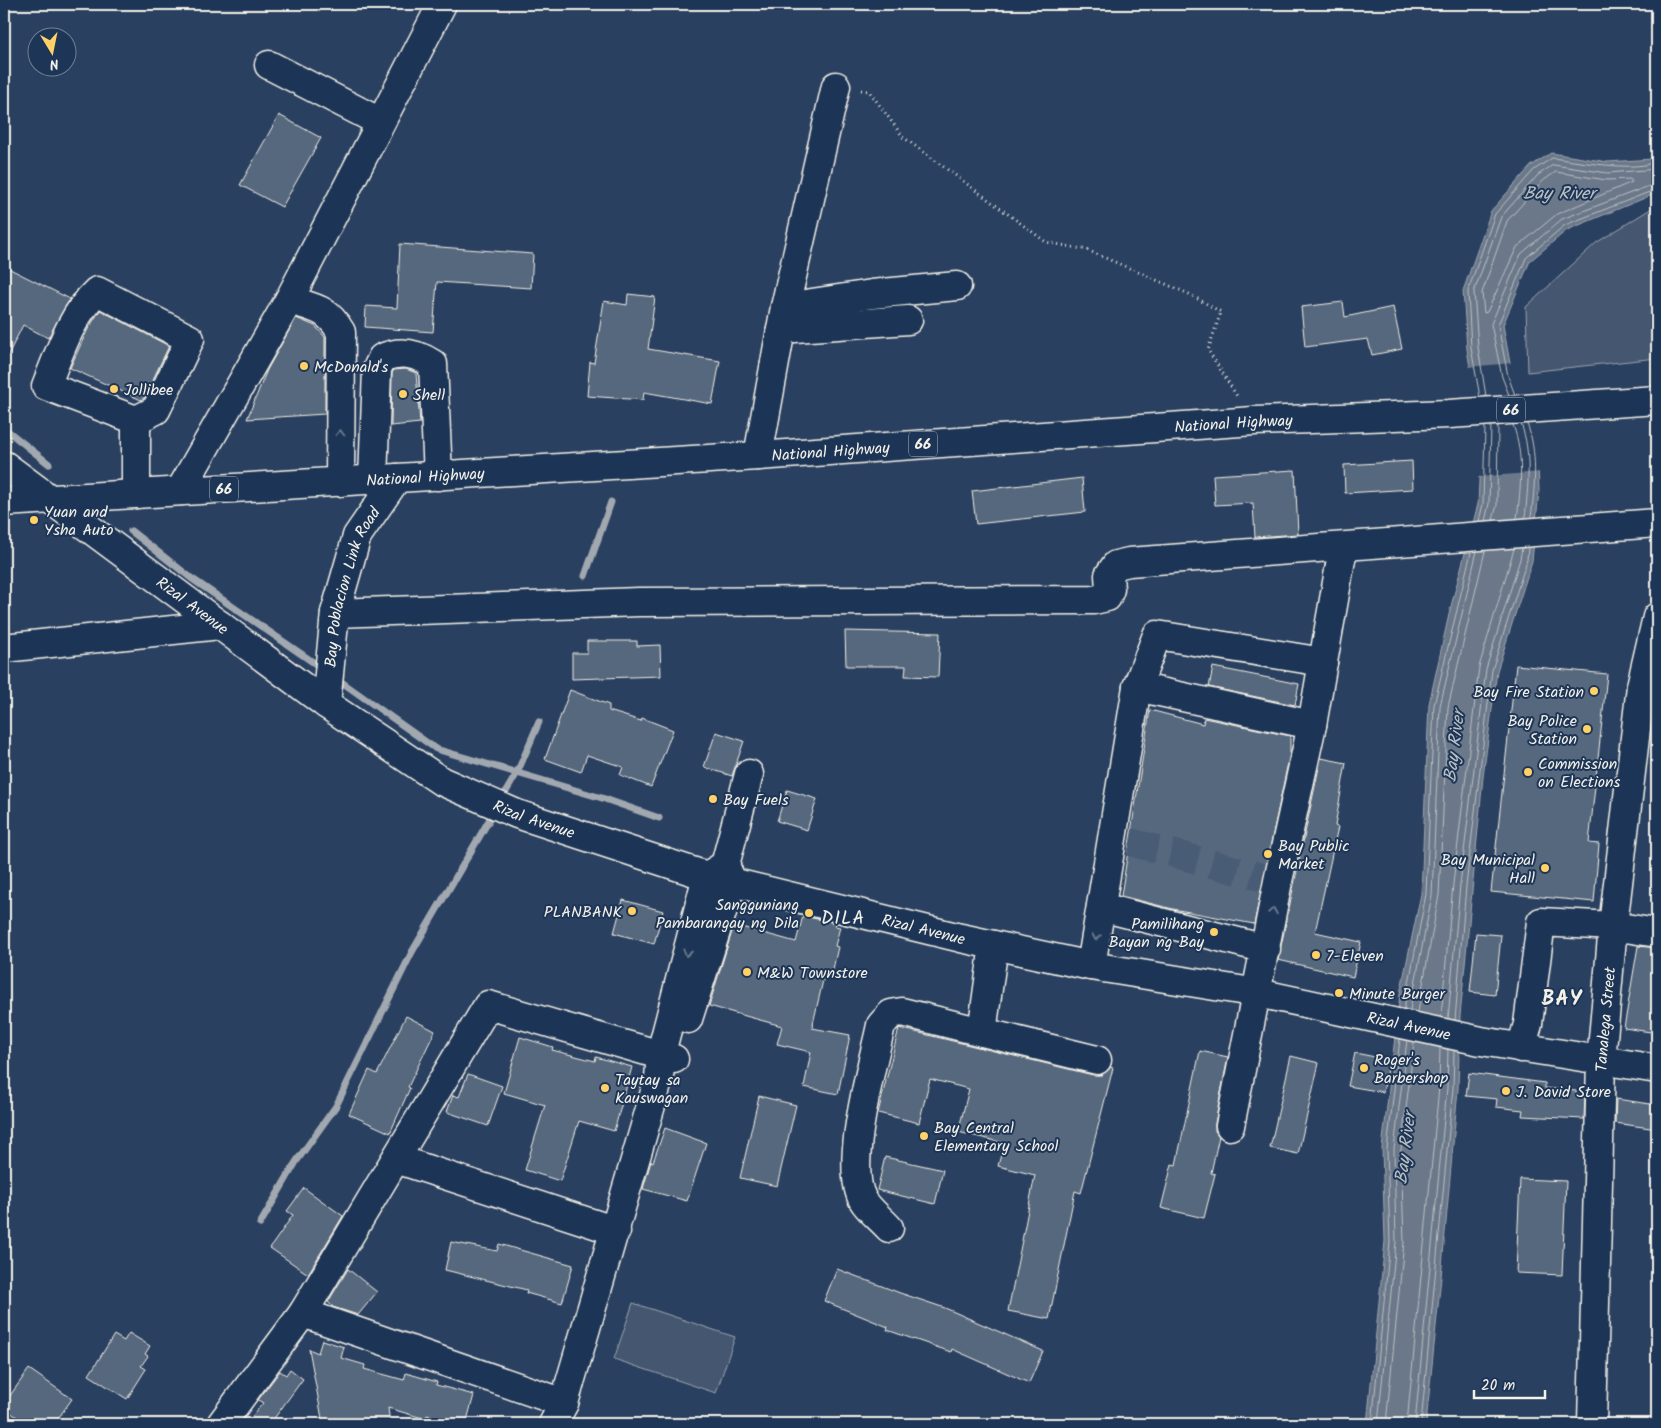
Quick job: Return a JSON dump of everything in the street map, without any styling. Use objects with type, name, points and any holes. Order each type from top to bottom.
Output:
[{"type":"street","points":[[180,491],[289,300],[442,4]]},
{"type":"street","points":[[269,65],[380,122]]},
{"type":"street","points":[[758,456],[783,318],[836,86]]},
{"type":"street","points":[[783,318],[872,294],[957,286]]},
{"type":"street","points":[[96,291],[190,339],[156,410],[136,420],[46,386],[68,332],[88,299],[96,291]]},
{"type":"street","points":[[289,300],[323,310],[334,320],[341,332],[340,482]]},
{"type":"street","points":[[783,318],[908,320]]},
{"type":"street","points":[[385,479],[377,369],[382,358],[395,352],[420,356],[433,364],[438,476]]},
{"type":"street","name":"National Highway","points":[[4,502],[758,456],[1254,421],[1450,414],[1657,400]]},
{"type":"street","points":[[136,420],[136,494]]},
{"type":"street","name":"Rizal Avenue","points":[[4,465],[326,704],[442,781],[516,814],[721,874],[994,946],[1091,966],[1258,994],[1480,1041],[1657,1069]]},
{"type":"street","name":"Bay Poblacion Link Road","points":[[326,704],[335,613],[357,536],[385,479]]},
{"type":"street","points":[[335,613],[630,602],[1094,600],[1107,597],[1110,589],[1109,575],[1116,565],[1657,523]]},
{"type":"street","points":[[1230,1126],[1266,949],[1272,879],[1312,725],[1343,548]]},
{"type":"street","name":"Tanalega Street","points":[[1592,1424],[1601,1061],[1613,926],[1641,686],[1657,617]]},
{"type":"street","points":[[4,648],[220,625]]},
{"type":"street","points":[[1091,966],[1100,907],[1122,839],[1137,687],[1157,635],[1323,662]]},
{"type":"street","points":[[1137,687],[1312,725]]},
{"type":"street","points":[[303,1313],[558,1413],[616,1231],[749,774]]},
{"type":"street","points":[[1100,907],[1266,949]]},
{"type":"street","points":[[1521,1048],[1528,1024],[1541,922],[1613,926],[1657,933]]},
{"type":"street","points":[[982,1032],[994,946]]},
{"type":"street","points":[[221,1424],[303,1313],[488,1005],[665,1063]]},
{"type":"street","points":[[889,1228],[863,1199],[856,1167],[856,1149],[882,1024],[890,1014],[902,1012],[1097,1060]]},
{"type":"street","points":[[396,1159],[616,1231]]},
{"type":"path","points":[[836,86],[870,91],[903,137],[1046,242],[1087,250],[1188,294],[1221,312],[1208,350],[1254,421]]},
{"type":"shaded area","points":[[1657,205],[1657,358],[1528,372],[1526,307],[1596,243]]},
{"type":"shaded area","points":[[633,1303],[735,1337],[716,1393],[614,1359]]},
{"type":"water","name":"Bay River","points":[[1657,147],[1657,193],[1567,230],[1530,261],[1503,325],[1512,374],[1537,434],[1539,491],[1532,561],[1497,671],[1483,777],[1460,1016],[1458,1089],[1426,1424],[1367,1424],[1385,1241],[1382,1149],[1400,994],[1421,894],[1429,704],[1450,610],[1478,504],[1481,436],[1467,349],[1463,291],[1491,211],[1531,166],[1551,153],[1608,162],[1652,159]]},
{"type":"pier","points":[[1513,363],[1539,433],[1541,472],[1477,477],[1479,436],[1467,367]]},
{"type":"building","points":[[279,115],[321,138],[282,207],[240,185]]},
{"type":"building","points":[[400,244],[533,254],[531,288],[437,282],[433,332],[365,327],[366,306],[397,308]]},
{"type":"building","points":[[4,266],[70,299],[48,338],[23,325],[4,363]]},
{"type":"building","points":[[628,294],[655,297],[648,349],[720,361],[712,404],[644,392],[643,400],[587,396],[590,362],[594,363],[604,301],[627,305]]},
{"type":"building","points":[[1343,302],[1345,317],[1393,307],[1402,349],[1372,355],[1368,339],[1305,347],[1301,307]]},
{"type":"building","points":[[100,310],[169,346],[144,398],[141,400],[70,368],[87,331]]},
{"type":"building","points":[[296,318],[315,326],[325,337],[325,414],[247,419],[267,370]]},
{"type":"building","name":"Shell","points":[[406,369],[416,373],[420,423],[391,426],[392,373],[394,370]]},
{"type":"building","points":[[1412,461],[1413,489],[1345,493],[1344,465]]},
{"type":"building","points":[[1295,470],[1298,534],[1255,537],[1253,503],[1215,505],[1213,475]]},
{"type":"building","points":[[1082,478],[1085,512],[976,524],[972,491]]},
{"type":"building","points":[[845,631],[940,633],[938,677],[905,676],[906,666],[846,666]]},
{"type":"building","points":[[587,641],[637,641],[637,646],[660,645],[661,676],[572,679],[572,653],[587,653]]},
{"type":"building","points":[[1516,665],[1607,674],[1589,843],[1599,844],[1594,902],[1491,892]]},
{"type":"building","points":[[1213,667],[1299,684],[1295,705],[1209,687]]},
{"type":"building","points":[[570,690],[609,705],[609,711],[641,721],[642,718],[673,730],[651,787],[620,775],[623,767],[587,755],[581,772],[545,759]]},
{"type":"building","points":[[1150,710],[1203,724],[1204,718],[1290,736],[1290,753],[1254,924],[1173,909],[1121,896]]},
{"type":"building","points":[[716,732],[744,741],[732,776],[704,767]]},
{"type":"building","points":[[1321,758],[1346,763],[1335,826],[1338,827],[1315,932],[1361,942],[1353,977],[1278,960]]},
{"type":"building","points":[[787,790],[817,799],[807,830],[777,821]]},
{"type":"building","points":[[623,900],[663,911],[654,944],[614,933]]},
{"type":"building","points":[[803,916],[836,923],[835,926],[840,927],[835,946],[838,947],[831,978],[824,976],[812,1028],[850,1035],[838,1094],[804,1087],[811,1052],[777,1044],[782,1026],[709,1006],[734,925],[796,942]]},
{"type":"building","points":[[1476,933],[1501,935],[1495,995],[1470,992]]},
{"type":"building","points":[[1638,946],[1657,948],[1657,1033],[1624,1028]]},
{"type":"building","points":[[406,1016],[435,1031],[408,1087],[410,1088],[390,1133],[349,1114],[369,1070],[377,1074]]},
{"type":"building","points":[[899,1028],[1093,1075],[1102,1075],[1110,1067],[1113,1068],[1081,1193],[1075,1191],[1049,1319],[1008,1311],[1035,1175],[998,1166],[1004,1143],[958,1132],[969,1089],[930,1079],[919,1123],[878,1113]]},
{"type":"building","points":[[520,1037],[553,1047],[552,1050],[595,1061],[596,1057],[632,1067],[614,1131],[579,1121],[560,1181],[525,1170],[545,1105],[504,1093]]},
{"type":"building","points":[[1200,1051],[1228,1057],[1215,1123],[1215,1131],[1219,1136],[1211,1173],[1215,1174],[1204,1218],[1161,1208],[1172,1164],[1176,1165]]},
{"type":"building","points":[[1355,1053],[1390,1060],[1383,1092],[1348,1086]]},
{"type":"building","points":[[1291,1056],[1319,1063],[1298,1154],[1270,1148]]},
{"type":"building","points":[[1469,1073],[1545,1083],[1545,1088],[1576,1091],[1576,1094],[1585,1095],[1584,1119],[1522,1116],[1523,1110],[1496,1107],[1497,1099],[1466,1096]]},
{"type":"building","points":[[468,1074],[502,1086],[488,1126],[447,1112],[453,1095],[459,1097]]},
{"type":"building","points":[[759,1096],[796,1105],[777,1186],[740,1178]]},
{"type":"building","points":[[1616,1099],[1657,1105],[1657,1129],[1615,1123]]},
{"type":"building","points":[[665,1128],[706,1143],[687,1201],[643,1189],[651,1161],[653,1162]]},
{"type":"building","points":[[885,1157],[943,1170],[935,1204],[877,1190]]},
{"type":"building","points":[[1520,1179],[1566,1181],[1562,1275],[1516,1273]]},
{"type":"building","points":[[304,1188],[343,1216],[308,1274],[270,1248],[293,1215],[287,1211]]},
{"type":"building","points":[[451,1242],[497,1251],[499,1244],[573,1265],[562,1303],[526,1293],[527,1290],[445,1270]]},
{"type":"building","points":[[348,1269],[377,1292],[358,1315],[333,1307],[328,1302]]},
{"type":"building","points":[[837,1269],[945,1308],[1043,1351],[1029,1383],[952,1349],[951,1352],[887,1330],[888,1327],[824,1301]]},
{"type":"building","points":[[129,1333],[150,1346],[145,1354],[148,1356],[141,1366],[146,1369],[127,1399],[89,1375],[114,1335],[124,1341]]},
{"type":"building","points":[[322,1340],[344,1347],[341,1358],[365,1365],[364,1369],[404,1380],[406,1373],[437,1382],[436,1385],[474,1395],[466,1424],[427,1415],[426,1419],[388,1408],[390,1424],[323,1424],[309,1349],[318,1353]]},
{"type":"building","points":[[29,1369],[72,1399],[54,1424],[27,1424],[4,1408],[4,1404]]},
{"type":"building","points":[[290,1369],[303,1379],[270,1424],[246,1424],[263,1403],[258,1400],[280,1371],[286,1375]]},
{"type":"waterway","points":[[4,428],[49,464]]},
{"type":"waterway","points":[[585,576],[611,502]]},
{"type":"waterway","points":[[131,531],[191,578],[323,669]]},
{"type":"waterway","points":[[336,678],[436,749],[602,798],[659,818]]},
{"type":"waterway","points":[[501,800],[517,773],[539,722]]},
{"type":"waterway","points":[[260,1224],[296,1162],[336,1106],[412,952],[495,810]]},
{"type":"tunnel","points":[[1130,842],[1265,878]]},
{"type":"place","name":"McDonald's","points":[[304,366]]},
{"type":"place","name":"Jollibee","points":[[114,389]]},
{"type":"place","name":"Shell","points":[[403,394]]},
{"type":"place","name":"Yuan and Ysha Auto","points":[[34,520]]},
{"type":"place","name":"Bay Fire Station","points":[[1594,691]]},
{"type":"place","name":"Bay Police Station","points":[[1587,729]]},
{"type":"place","name":"Commission on Elections","points":[[1528,772]]},
{"type":"place","name":"Bay Fuels","points":[[713,799]]},
{"type":"place","name":"Bay Public Market","points":[[1268,854]]},
{"type":"place","name":"Bay Municipal Hall","points":[[1545,868]]},
{"type":"place","name":"PLANBANK","points":[[632,911]]},
{"type":"place","name":"Sangguniang Pambarangay ng Dila","points":[[809,913]]},
{"type":"place","name":"Pamilihang Bayan ng Bay","points":[[1214,932]]},
{"type":"place","name":"7-Eleven","points":[[1316,955]]},
{"type":"place","name":"M&W Townstore","points":[[747,972]]},
{"type":"place","name":"Minute Burger","points":[[1339,993]]},
{"type":"place","name":"Roger's Barbershop","points":[[1364,1068]]},
{"type":"place","name":"Taytay sa Kauswagan","points":[[605,1088]]},
{"type":"place","name":"J. David Store","points":[[1506,1091]]},
{"type":"place","name":"Bay Central Elementary School","points":[[924,1136]]},
{"type":"district","name":"DILA","points":[[843,917]]},
{"type":"district","name":"BAY","points":[[1562,998]]}]
